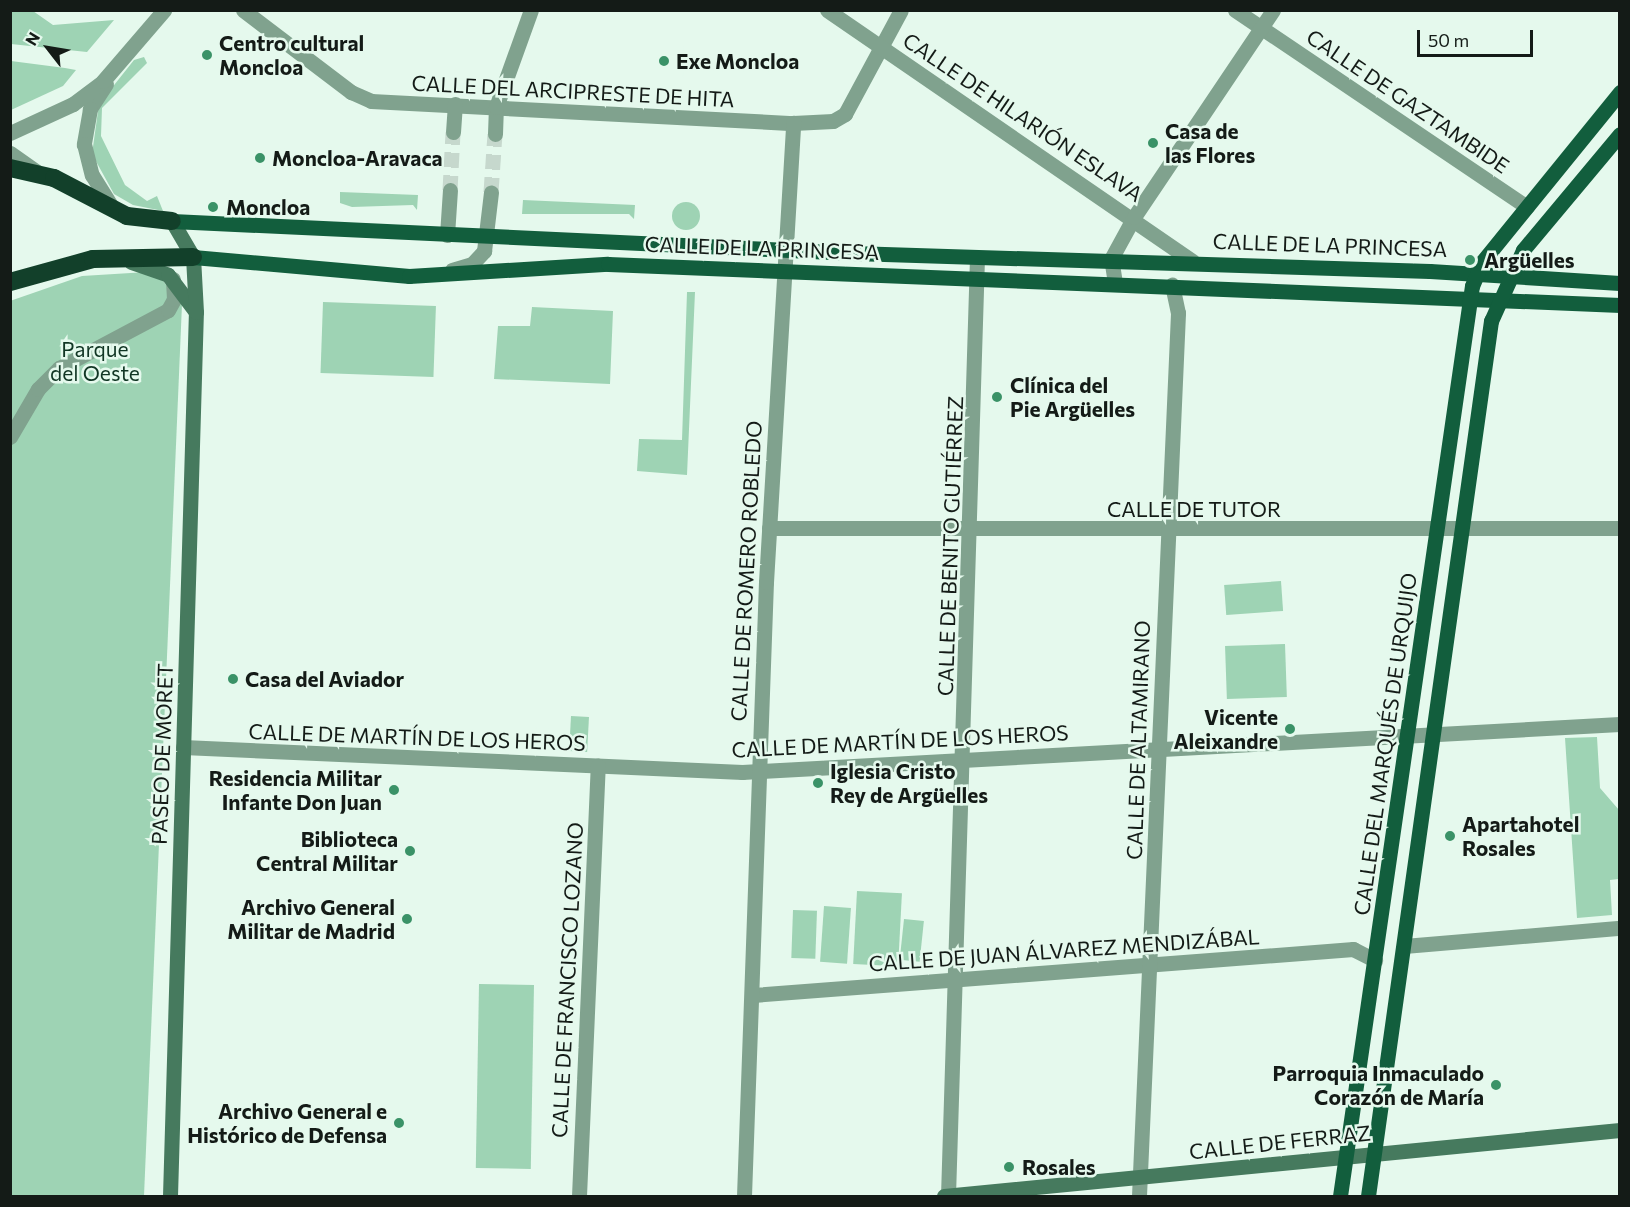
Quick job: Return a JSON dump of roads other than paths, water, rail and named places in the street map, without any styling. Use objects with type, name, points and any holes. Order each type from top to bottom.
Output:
[{"type":"highway","points":[[10,168],[36,171]]},
{"type":"highway","name":"CALLE DE LA PRINCESA","points":[[36,171],[115,211],[172,221]]},
{"type":"highway","points":[[10,282],[74,262],[120,257],[193,257]]},
{"type":"main road","points":[[1476,274],[1620,92]]},
{"type":"main road","points":[[1368,1197],[1461,528],[1497,299],[1507,277],[1620,134]]},
{"type":"main road","points":[[172,221],[193,257]]},
{"type":"main road","name":"CALLE DE LA PRINCESA","points":[[172,221],[977,257],[1111,259],[1476,274],[1620,283]]},
{"type":"main road","points":[[120,257],[173,279],[196,312]]},
{"type":"main road","name":"CALLE DE LA PRINCESA","points":[[193,257],[409,276],[608,264],[1470,297],[1620,305]]},
{"type":"main road","name":"PASEO DE MORET","points":[[170,1197],[196,312],[193,257]]},
{"type":"main road","name":"CALLE DEL MARQUÉS DE URQUIJO","points":[[1340,1197],[1470,297],[1476,274]]},
{"type":"main road","name":"CALLE DE FERRAZ","points":[[947,1196],[1620,1130]]},
{"type":"street","points":[[115,211],[92,175],[84,144],[90,109],[116,69],[164,10]]},
{"type":"street","name":"CALLE DEL ARCIPRESTE DE HITA","points":[[243,10],[351,92],[371,101],[793,123],[833,121],[845,114],[902,10]]},
{"type":"street","points":[[495,134],[496,107],[531,10]]},
{"type":"street","name":"CALLE DE HILARIÓN ESLAVA","points":[[827,10],[1134,218],[1193,262]]},
{"type":"street","name":"CALLE DE GAZTAMBIDE","points":[[1235,10],[1527,207]]},
{"type":"street","points":[[1115,283],[1111,259],[1134,218],[1273,10]]},
{"type":"street","points":[[10,133],[73,104],[116,69]]},
{"type":"street","points":[[453,132],[455,104]]},
{"type":"street","name":"CALLE DE ROMERO ROBLEDO","points":[[744,1197],[769,528],[793,123]]},
{"type":"street","points":[[10,153],[36,171]]},
{"type":"street","points":[[447,235],[450,190]]},
{"type":"street","points":[[487,236],[491,192]]},
{"type":"street","name":"CALLE DE LA PRINCESA","points":[[409,276],[472,264],[484,251],[487,236]]},
{"type":"street","name":"CALLE DE BENITO GUTIÉRREZ","points":[[947,1196],[980,279],[977,257]]},
{"type":"street","points":[[10,437],[38,389],[59,368],[168,310],[175,295],[173,279]]},
{"type":"street","name":"CALLE DE ALTAMIRANO","points":[[1139,1197],[1178,313],[1172,285]]},
{"type":"street","name":"CALLE DE TUTOR","points":[[769,528],[1436,531],[1461,528],[1620,528]]},
{"type":"street","name":"CALLE DE MARTÍN DE LOS HEROS","points":[[183,747],[760,771],[1620,724]]},
{"type":"street","name":"CALLE DE FRANCISCO LOZANO","points":[[579,1197],[598,765]]},
{"type":"street","points":[[1404,945],[1620,928]]},
{"type":"street","name":"CALLE DE JUAN ÁLVAREZ MENDIZÁBAL","points":[[753,995],[1353,949],[1374,960]]},
{"type":"tunnel","points":[[450,190],[453,132]]},
{"type":"tunnel","points":[[491,192],[495,134]]},
{"type":"place","name":"Centro cultural Moncloa","points":[[207,55]]},
{"type":"place","name":"Exe Moncloa","points":[[664,61]]},
{"type":"place","name":"Casa de las Flores","points":[[1153,143]]},
{"type":"place","name":"Moncloa-Aravaca","points":[[260,158]]},
{"type":"place","name":"Moncloa","points":[[213,207]]},
{"type":"place","name":"Argüelles","points":[[1470,260]]},
{"type":"place","name":"Clínica del Pie Argüelles","points":[[997,397]]},
{"type":"place","name":"Casa del Aviador","points":[[233,679]]},
{"type":"place","name":"Vicente Aleixandre","points":[[1290,729]]},
{"type":"place","name":"Iglesia Cristo Rey de Argüelles","points":[[818,783]]},
{"type":"place","name":"Residencia Militar Infante Don Juan","points":[[394,790]]},
{"type":"place","name":"Apartahotel Rosales","points":[[1450,836]]},
{"type":"place","name":"Biblioteca Central Militar","points":[[410,851]]},
{"type":"place","name":"Archivo General Militar de Madrid","points":[[407,919]]},
{"type":"place","name":"Parroquia Inmaculado Corazón de María","points":[[1496,1085]]},
{"type":"place","name":"Archivo General e Histórico de Defensa","points":[[399,1123]]},
{"type":"place","name":"Rosales","points":[[1009,1167]]},
{"type":"park label","name":"Parque del Oeste","points":[[95,361]]}]
